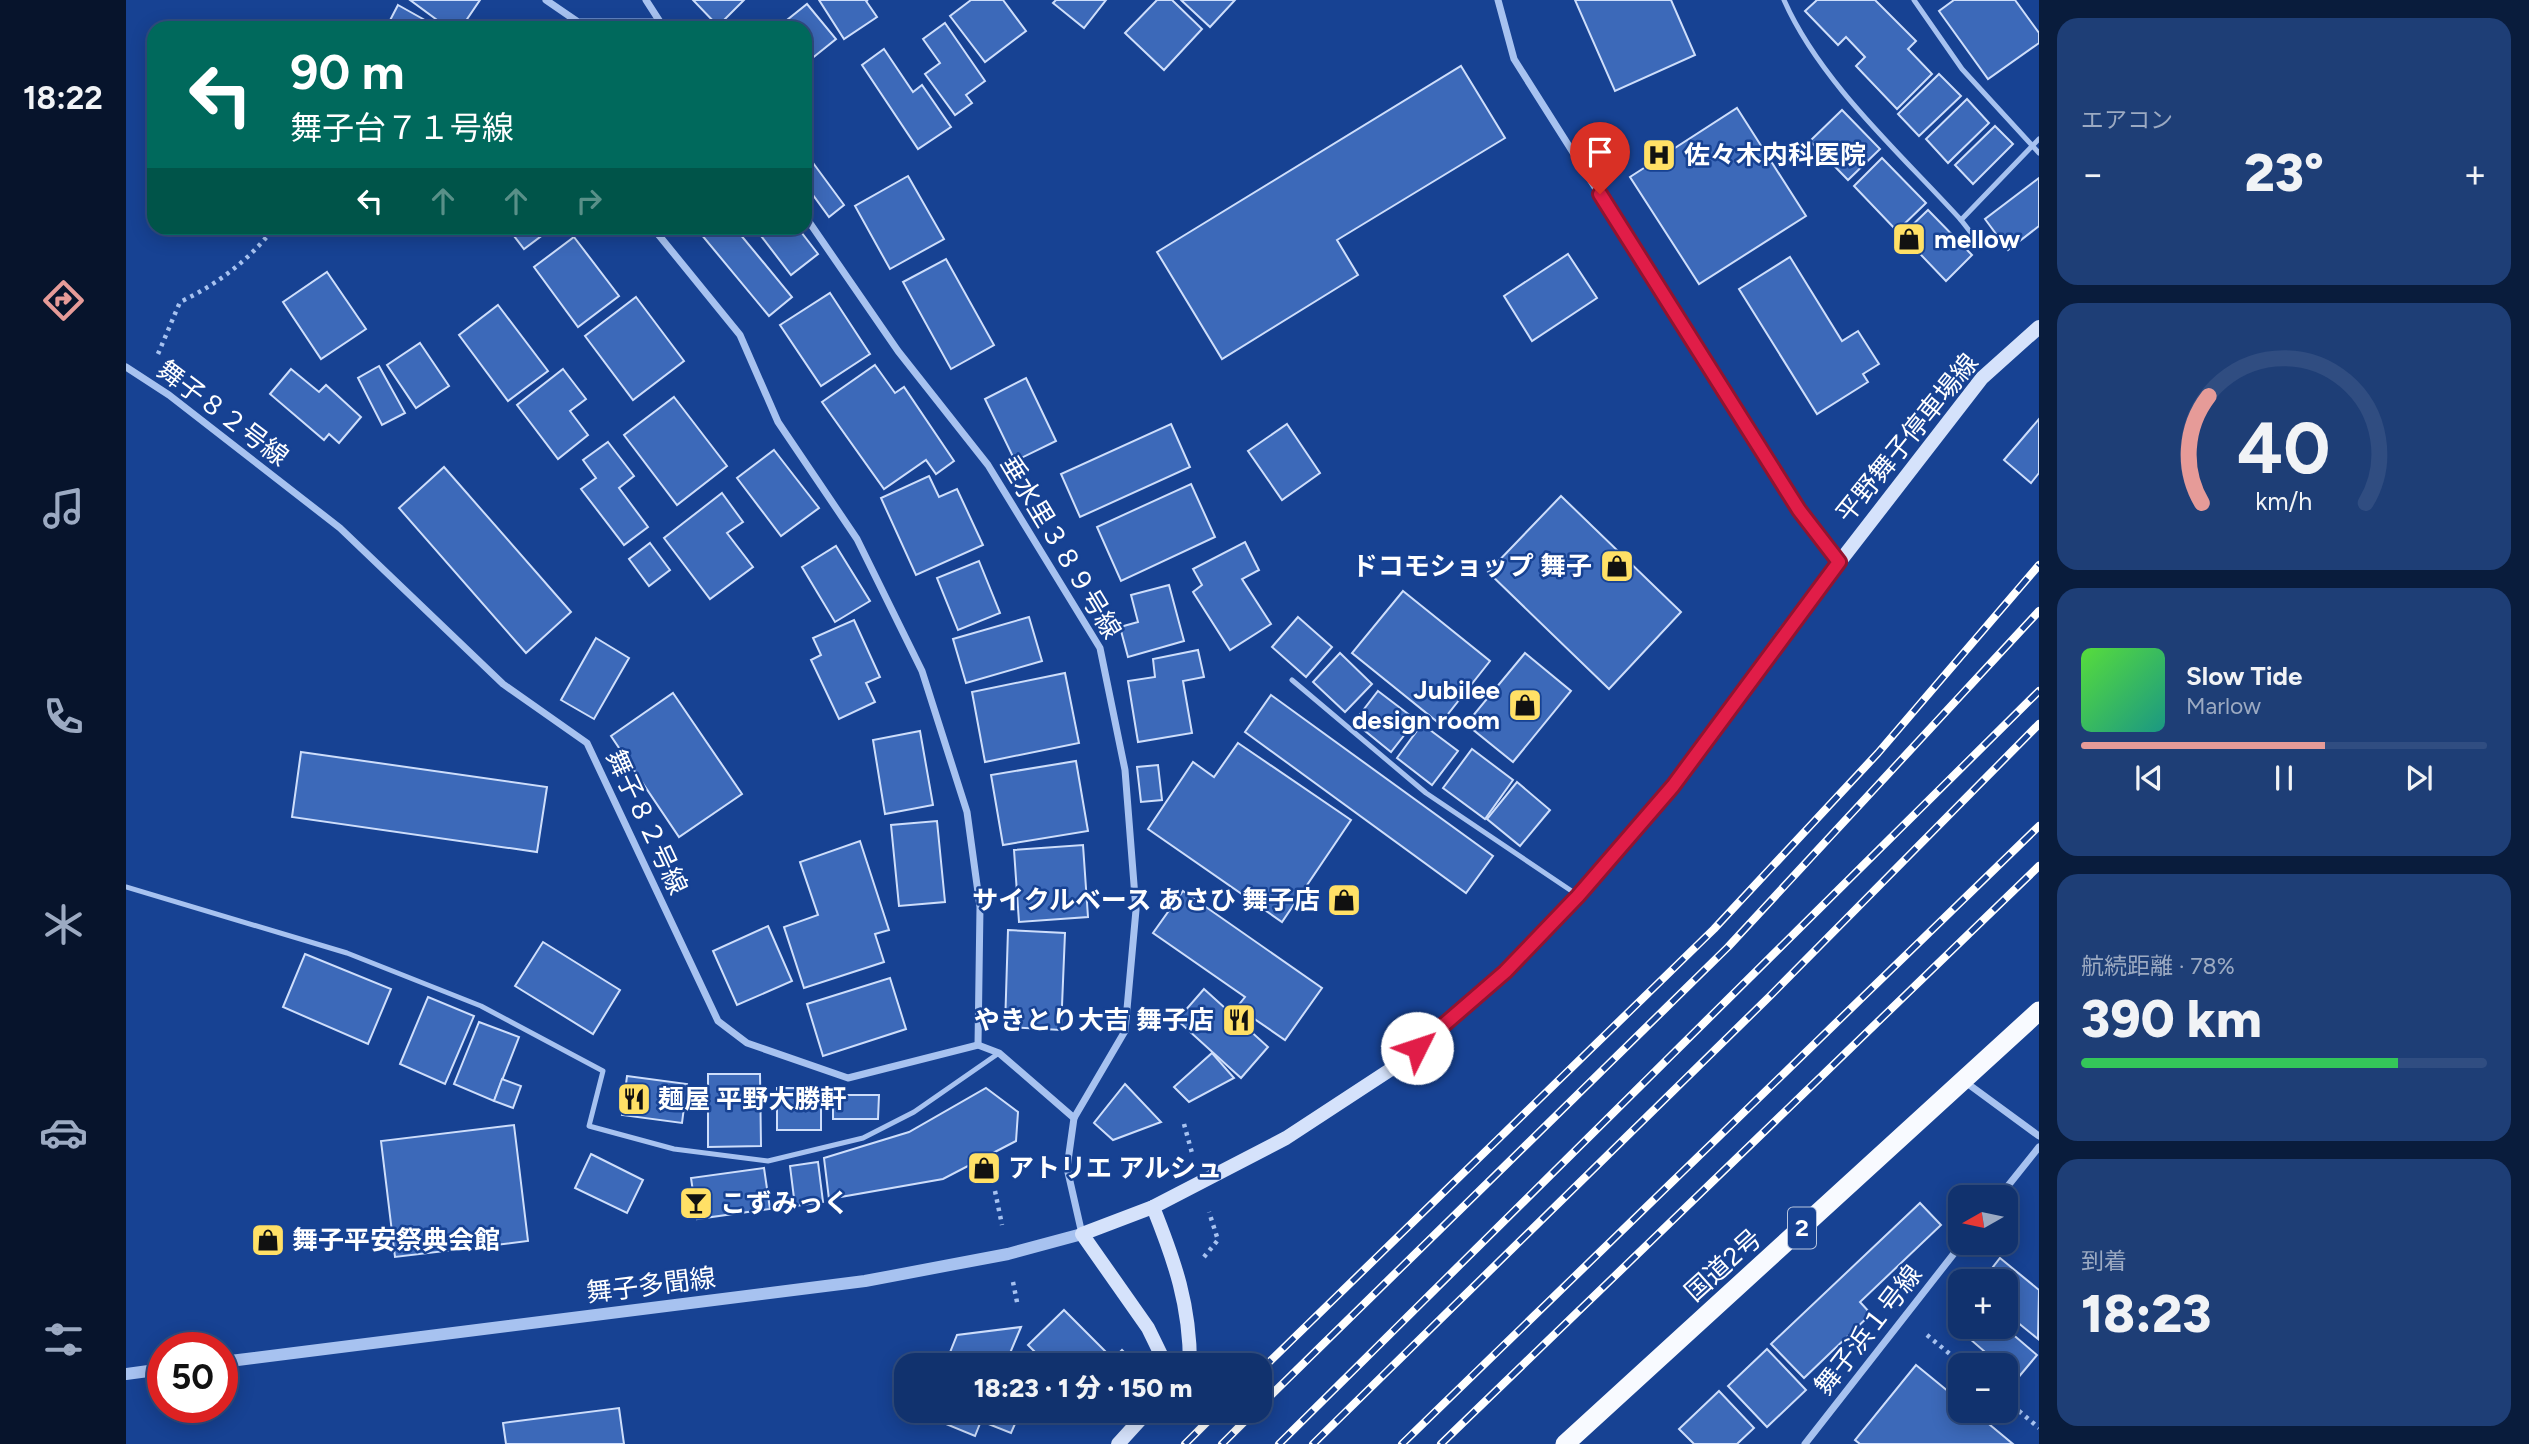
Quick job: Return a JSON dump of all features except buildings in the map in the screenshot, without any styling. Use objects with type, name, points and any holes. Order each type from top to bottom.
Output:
[{"type":"highway","name":"国道2号","points":[[1566,1444],[2039,1011]]},
{"type":"main road","name":"平野舞子停車場線","points":[[1082,1234],[1153,1208],[1286,1138],[1399,1064],[1505,972],[1578,896],[1673,786],[1839,562],[1982,378],[2039,327]]},
{"type":"main road","points":[[1153,1208],[1179,1273],[1190,1329],[1190,1353]]},
{"type":"main road","points":[[1082,1234],[1148,1328],[1160,1353]]},
{"type":"main road","points":[[1118,1444],[1137,1423]]},
{"type":"street","points":[[546,0],[577,21]]},
{"type":"street","points":[[646,0],[659,21]]},
{"type":"street","points":[[1498,0],[1514,59],[1799,510],[1839,562]]},
{"type":"street","name":"垂水里３８９号線","points":[[812,226],[898,351],[988,464],[1100,648],[1125,770],[1136,910],[1125,1031],[1074,1118],[1067,1168],[1082,1234]]},
{"type":"street","points":[[659,235],[740,335],[778,422],[857,539],[922,671],[967,812],[980,906],[978,1045],[999,1053],[1074,1118]]},
{"type":"street","name":"舞子８２号線","points":[[126,367],[147,380],[340,528],[503,684],[587,743],[718,1021],[747,1043],[848,1078],[978,1045]]},
{"type":"street","points":[[1963,1080],[2039,1136]]},
{"type":"street","points":[[2009,1185],[2039,1147]]},
{"type":"street","name":"舞子多聞線","points":[[238,1360],[865,1281],[1007,1254],[1082,1234]]},
{"type":"street","name":"舞子浜１号線","points":[[1810,1442],[1953,1255]]},
{"type":"street","points":[[126,1374],[147,1371]]},
{"type":"lane","points":[[1784,0],[1798,32],[1855,104],[1961,220],[1982,247]]},
{"type":"lane","points":[[1914,0],[1962,69],[2039,153]]},
{"type":"lane","points":[[1961,220],[2039,139]]},
{"type":"lane","points":[[1292,680],[1426,793],[1578,896]]},
{"type":"lane","points":[[126,887],[347,953],[481,1006],[603,1071],[589,1126],[674,1149],[768,1161],[863,1138],[914,1112],[999,1053]]},
{"type":"path","points":[[147,380],[180,302],[211,287],[258,249],[269,235]]},
{"type":"path","points":[[1905,1317],[1948,1353]]},
{"type":"path","points":[[2018,1410],[2039,1428]]},
{"type":"railway","points":[[1272,1359],[1714,929],[1878,753],[2039,565]]},
{"type":"railway","points":[[1272,1394],[1728,947],[2039,611]]},
{"type":"railway","points":[[1279,1444],[2039,691]]},
{"type":"railway","points":[[1313,1444],[1771,995],[2039,724]]},
{"type":"railway","points":[[1402,1444],[2039,826]]},
{"type":"railway","points":[[1441,1444],[2039,866]]},
{"type":"railway","points":[[1185,1444],[1206,1423]]},
{"type":"railway","points":[[1222,1444],[1243,1423]]},
{"type":"place","name":"佐々木内科医院","points":[[1659,155]]},
{"type":"place","name":"mellow","points":[[1909,239]]},
{"type":"place","name":"ドコモショップ 舞子","points":[[1617,566]]},
{"type":"place","name":"Jubilee design room","points":[[1525,705]]},
{"type":"place","name":"サイクルベース あさひ 舞子店","points":[[1344,900]]},
{"type":"place","name":"やきとり大吉 舞子店","points":[[1239,1020]]},
{"type":"place","name":"麺屋 平野大勝軒","points":[[634,1099]]},
{"type":"place","name":"アトリエ アルシュ","points":[[984,1168]]},
{"type":"place","name":"こずみっく","points":[[696,1203]]},
{"type":"place","name":"舞子平安祭典会館","points":[[268,1240]]},
{"type":"route","points":[[1417,1048],[1505,972],[1578,896],[1673,786],[1839,562],[1799,510],[1600,194]]}]
